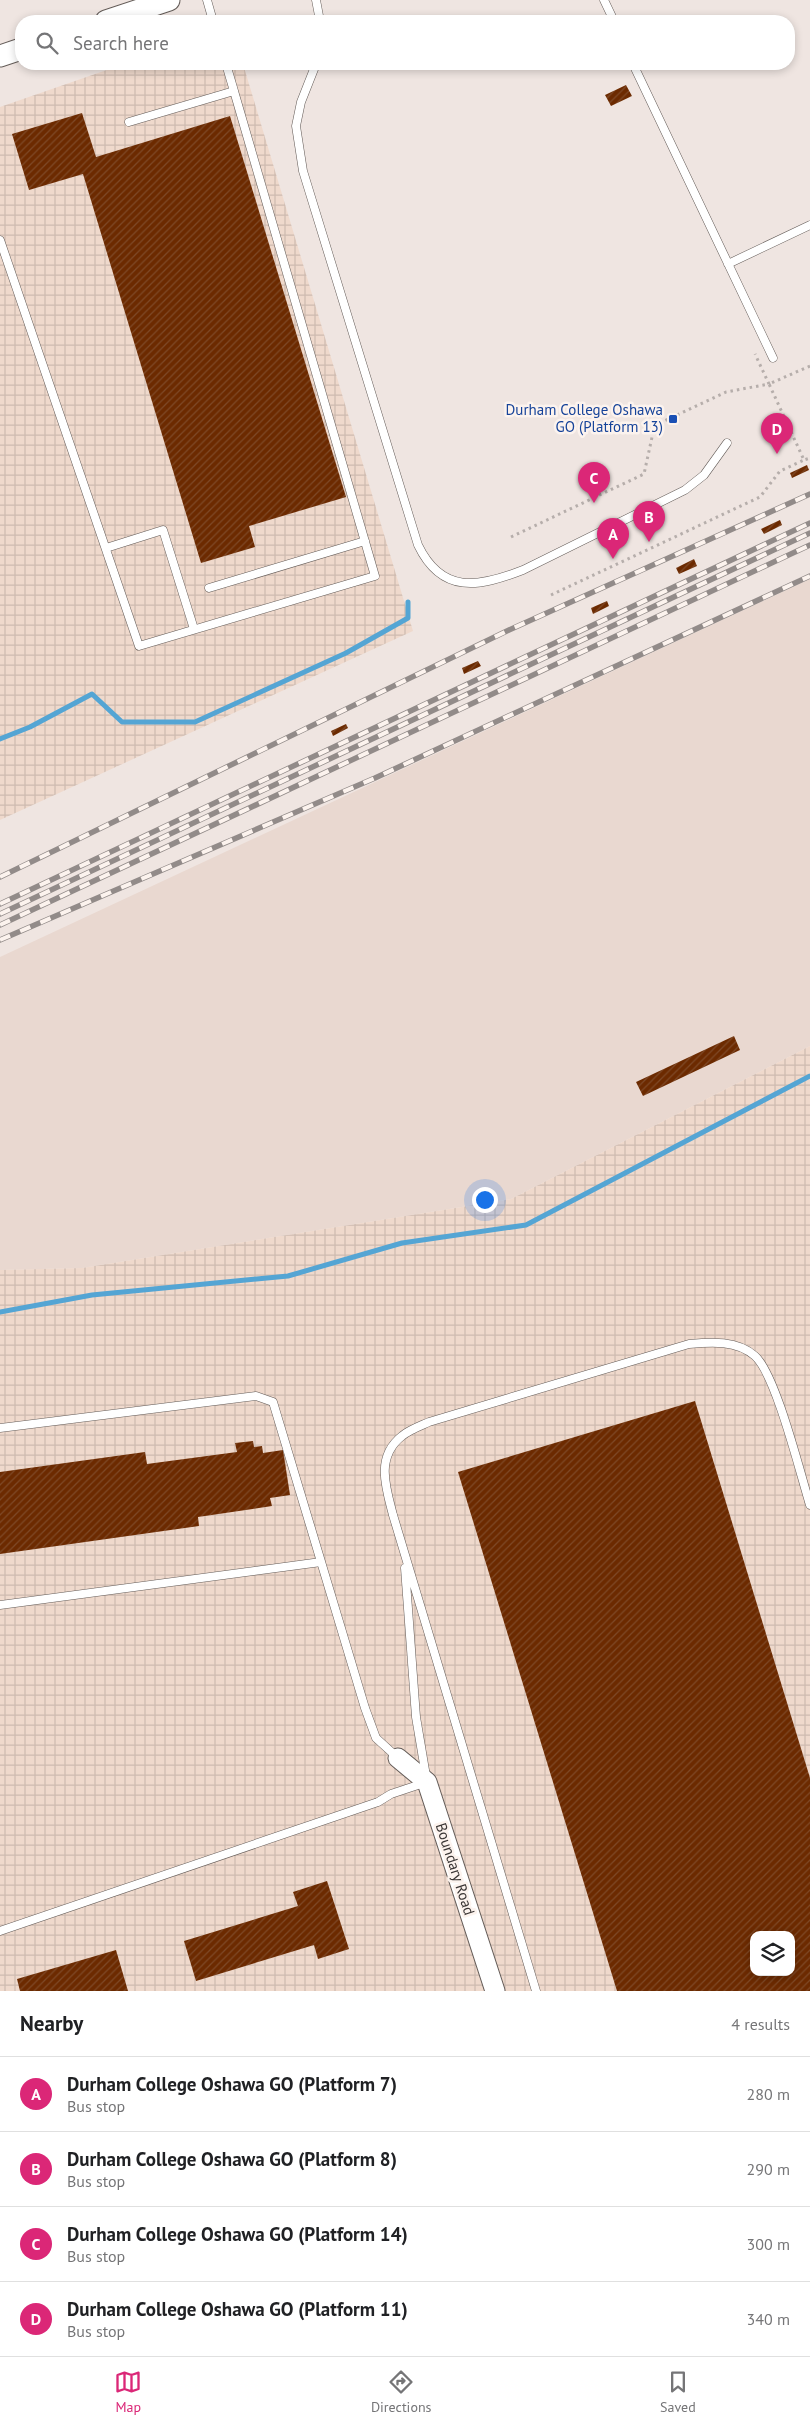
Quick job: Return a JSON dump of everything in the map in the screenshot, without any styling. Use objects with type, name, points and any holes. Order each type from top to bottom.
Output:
[{"type":"main road","points":[[124,15],[169,0]]},
{"type":"main road","points":[[0,56],[15,51]]},
{"type":"street","points":[[398,1758],[427,1782]]},
{"type":"street","name":"Boundary Road","points":[[427,1782],[495,1991]]},
{"type":"lane","points":[[207,0],[211,15]]},
{"type":"lane","points":[[316,0],[319,15]]},
{"type":"lane","points":[[604,0],[611,15]]},
{"type":"lane","points":[[0,240],[139,646],[375,576],[228,70]]},
{"type":"lane","points":[[314,70],[301,102],[296,126],[303,171],[418,545],[426,561],[437,574],[453,582],[475,583],[499,580],[523,570],[686,490],[704,475],[727,443]]},
{"type":"lane","points":[[636,70],[773,358]]},
{"type":"lane","points":[[128,122],[234,91]]},
{"type":"lane","points":[[728,264],[810,225]]},
{"type":"lane","points":[[106,548],[163,530],[194,629]]},
{"type":"lane","points":[[209,588],[364,541]]},
{"type":"lane","points":[[536,1991],[384,1482],[385,1458],[401,1437],[429,1422],[689,1344],[715,1341],[738,1346],[754,1355],[768,1374],[810,1505]]},
{"type":"lane","points":[[0,1428],[256,1396],[273,1402],[365,1708],[376,1738],[398,1758]]},
{"type":"lane","points":[[0,1931],[378,1802],[391,1794],[427,1782],[416,1717],[404,1551]]},
{"type":"lane","points":[[0,1605],[321,1562]]},
{"type":"path","points":[[755,354],[804,460]]},
{"type":"path","points":[[511,537],[644,474],[654,428],[660,423],[726,392],[769,384],[810,366]]},
{"type":"path","points":[[551,596],[760,496],[780,471],[810,458]]},
{"type":"shaded area","points":[[107,70],[245,70],[413,631],[0,820],[0,107]]},
{"type":"shaded area","points":[[810,579],[810,1046],[511,1199],[82,1268],[0,1270],[0,957]]},
{"type":"shaded area","points":[[810,1046],[810,1991],[0,1991],[0,1270],[82,1268],[511,1199]]},
{"type":"building","points":[[626,85],[632,96],[611,106],[605,95]]},
{"type":"building","points":[[82,113],[96,157],[230,116],[346,497],[249,526],[255,547],[201,563],[83,174],[29,190],[12,134]]},
{"type":"building","points":[[807,465],[809,470],[792,478],[790,473]]},
{"type":"building","points":[[780,520],[782,525],[764,534],[761,529]]},
{"type":"building","points":[[694,559],[697,566],[679,574],[676,568]]},
{"type":"building","points":[[607,601],[609,606],[593,614],[591,608]]},
{"type":"building","points":[[478,661],[481,666],[464,674],[462,668]]},
{"type":"building","points":[[346,724],[348,728],[333,736],[331,731]]},
{"type":"building","points":[[734,1036],[740,1050],[643,1096],[636,1082]]},
{"type":"building","points":[[695,1401],[810,1778],[810,1991],[617,1991],[458,1472]]},
{"type":"building","points":[[253,1441],[254,1447],[262,1446],[263,1453],[283,1450],[290,1495],[270,1498],[272,1506],[198,1517],[199,1526],[0,1554],[0,1472],[145,1452],[147,1464],[237,1452],[235,1443]]},
{"type":"building","points":[[327,1881],[349,1949],[318,1959],[314,1945],[196,1981],[184,1941],[298,1906],[293,1892]]},
{"type":"building","points":[[116,1950],[128,1991],[20,1991],[17,1979]]},
{"type":"waterway","points":[[0,739],[30,727],[92,694],[122,722],[195,722],[346,653],[408,618],[408,602]]},
{"type":"waterway","points":[[0,1312],[92,1295],[288,1276],[402,1243],[526,1225],[810,1076]]},
{"type":"railway","points":[[0,877],[509,630],[810,494]]},
{"type":"railway","points":[[0,904],[810,523]]},
{"type":"railway","points":[[0,914],[810,533]]},
{"type":"railway","points":[[0,925],[810,545]]},
{"type":"railway","points":[[0,940],[375,778],[810,576]]},
{"type":"place","name":"Durham College Oshawa GO (Platform 13)","points":[[673,419]]},
{"type":"place","name":"Durham College Oshawa GO (Platform 11)","points":[[777,454]]},
{"type":"place","name":"Durham College Oshawa GO (Platform 14)","points":[[594,503]]},
{"type":"place","name":"Durham College Oshawa GO (Platform 8)","points":[[649,542]]},
{"type":"place","name":"Durham College Oshawa GO (Platform 7)","points":[[613,559]]}]
